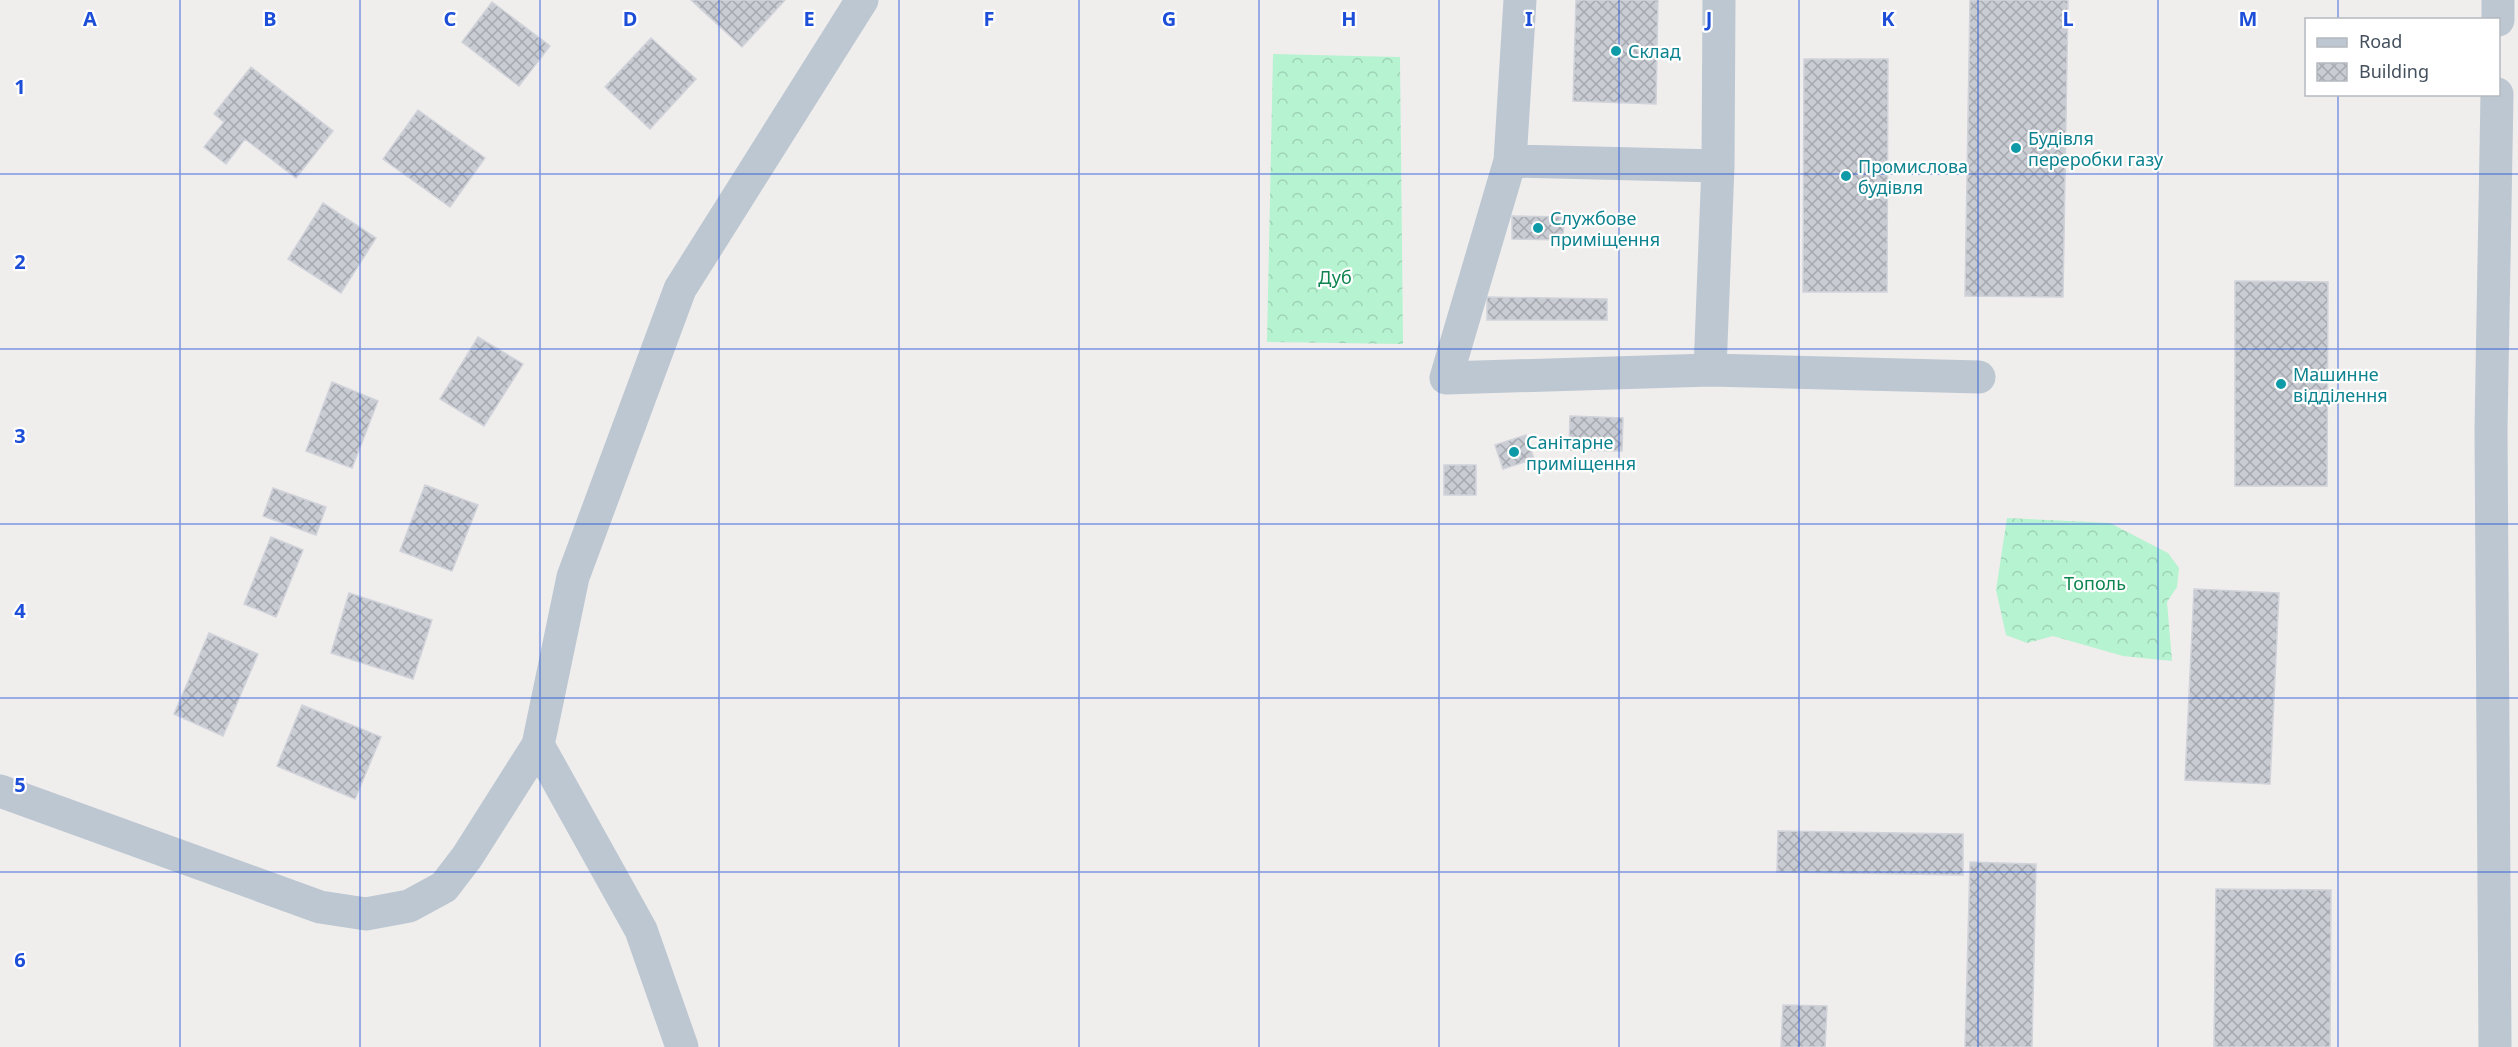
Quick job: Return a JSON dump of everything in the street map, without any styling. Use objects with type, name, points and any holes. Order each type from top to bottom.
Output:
[{"type":"street","points":[[0,791],[320,907],[366,914],[409,906],[444,887],[467,857],[538,745],[573,577],[680,289],[862,0]]},
{"type":"street","points":[[1520,0],[1509,161],[1446,378],[1710,370],[1979,377]]},
{"type":"street","points":[[1710,370],[1718,166],[1719,0]]},
{"type":"street","points":[[2498,0],[2498,18]]},
{"type":"street","points":[[2495,1047],[2506,698],[2491,429],[2497,96]]},
{"type":"street","points":[[1509,161],[1718,166]]},
{"type":"street","points":[[538,745],[641,930],[682,1047]]},
{"type":"green space","name":"Дуб","points":[[1273,54],[1400,57],[1403,344],[1267,342]]},
{"type":"green space","name":"Тополь","points":[[2007,518],[2110,523],[2168,553],[2179,568],[2177,587],[2167,602],[2172,661],[2123,656],[2053,636],[2027,643],[2006,635],[1996,590]]},
{"type":"building","points":[[691,0],[785,0],[742,47]]},
{"type":"building","name":"Склад","points":[[1576,0],[1658,0],[1656,104],[1573,101]]},
{"type":"building","name":"Будівля переробки газу","points":[[1970,0],[2068,0],[2063,297],[1965,296]]},
{"type":"building","points":[[492,2],[550,46],[519,86],[462,42]]},
{"type":"building","points":[[651,38],[696,79],[650,129],[605,87]]},
{"type":"building","name":"Промислова будівля","points":[[1804,59],[1888,59],[1887,292],[1803,292]]},
{"type":"building","points":[[251,67],[333,131],[296,178],[245,139],[226,164],[204,147],[224,122],[214,114]]},
{"type":"building","points":[[418,110],[485,158],[450,207],[383,159]]},
{"type":"building","points":[[323,203],[376,238],[341,293],[288,259]]},
{"type":"building","name":"Службове приміщення","points":[[1512,216],[1564,217],[1563,240],[1512,239]]},
{"type":"building","name":"Машинне відділення","points":[[2235,281],[2328,282],[2327,486],[2235,486]]},
{"type":"building","points":[[1487,297],[1607,299],[1607,320],[1487,320]]},
{"type":"building","points":[[478,337],[523,364],[484,426],[440,399]]},
{"type":"building","points":[[332,382],[378,401],[352,468],[306,451]]},
{"type":"building","points":[[1570,416],[1623,418],[1622,451],[1569,450]]},
{"type":"building","name":"Санітарне приміщення","points":[[1526,435],[1534,459],[1503,469],[1495,445]]},
{"type":"building","points":[[1444,465],[1476,465],[1476,495],[1444,495]]},
{"type":"building","points":[[425,485],[478,505],[452,571],[400,551]]},
{"type":"building","points":[[273,488],[326,507],[316,535],[263,516]]},
{"type":"building","points":[[271,537],[303,550],[276,617],[244,604]]},
{"type":"building","points":[[2194,589],[2279,593],[2270,784],[2185,780]]},
{"type":"building","points":[[349,593],[432,620],[413,679],[331,653]]},
{"type":"building","points":[[209,633],[258,654],[223,736],[174,714]]},
{"type":"building","points":[[302,705],[381,737],[355,799],[277,766]]},
{"type":"building","points":[[1778,831],[1963,834],[1963,875],[1777,872]]},
{"type":"building","points":[[1970,862],[2036,864],[2032,1047],[1965,1047]]},
{"type":"building","points":[[2216,889],[2331,890],[2330,1047],[2214,1047]]},
{"type":"building","points":[[1783,1005],[1827,1006],[1825,1047],[1781,1047]]},
{"type":"place","name":"Склад","points":[[1616,51]]},
{"type":"place","name":"Будівля переробки газу","points":[[2016,148]]},
{"type":"place","name":"Промислова будівля","points":[[1846,176]]},
{"type":"place","name":"Службове приміщення","points":[[1538,228]]},
{"type":"place","name":"Машинне відділення","points":[[2281,384]]},
{"type":"place","name":"Санітарне приміщення","points":[[1514,452]]}]
